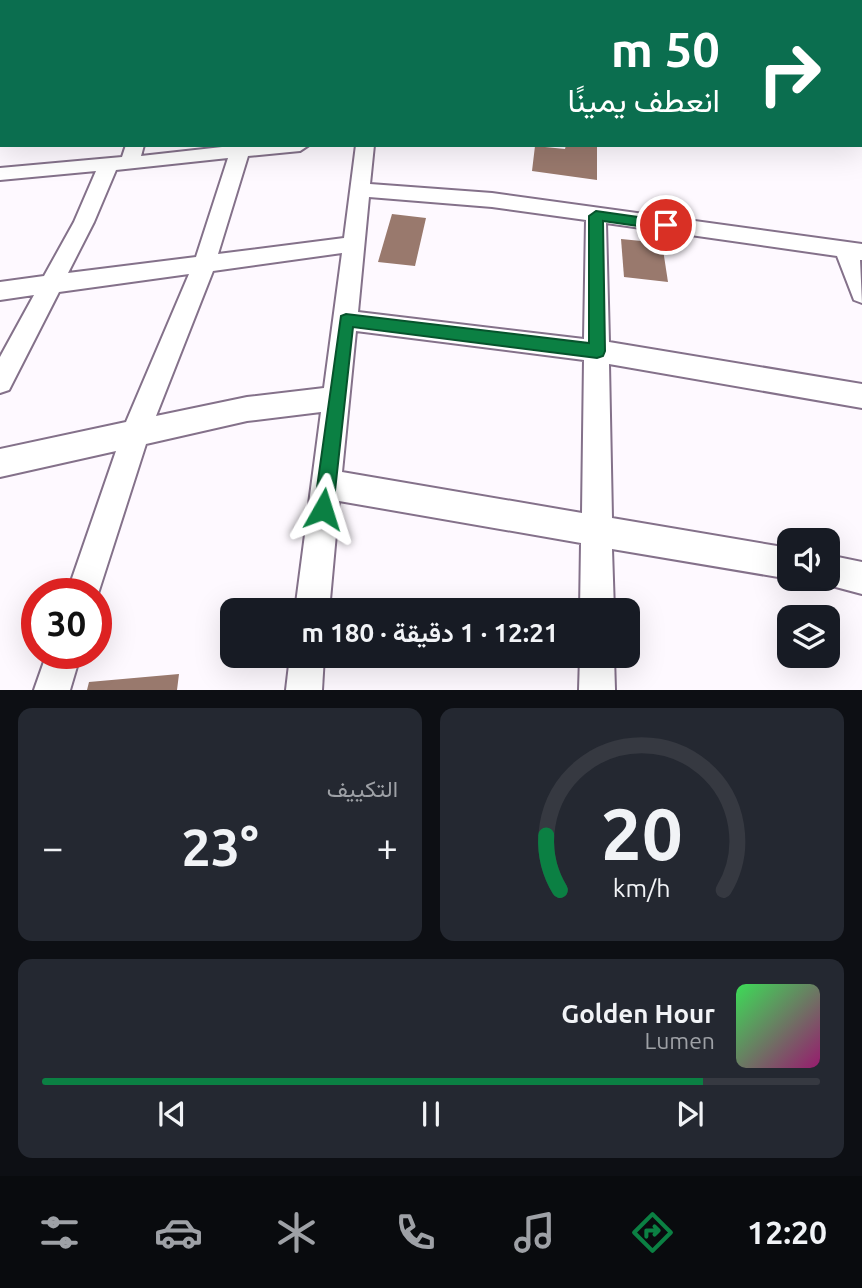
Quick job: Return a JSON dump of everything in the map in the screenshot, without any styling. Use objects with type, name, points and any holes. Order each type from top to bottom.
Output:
[{"type":"street","points":[[0,174],[125,158],[280,147]]},
{"type":"street","points":[[313,598],[365,147]]},
{"type":"street","points":[[88,578],[135,434],[204,265],[240,151]]},
{"type":"street","points":[[0,382],[125,158]]},
{"type":"street","points":[[360,190],[492,200],[853,251],[862,294]]},
{"type":"street","points":[[596,216],[597,598]]},
{"type":"street","points":[[0,291],[355,244]]},
{"type":"street","points":[[346,320],[597,351],[862,396]]},
{"type":"street","points":[[0,463],[247,409],[337,398]]},
{"type":"street","points":[[326,484],[777,562]]},
{"type":"street","points":[[840,573],[862,578]]},
{"type":"street","points":[[304,690],[306,668]]},
{"type":"street","points":[[597,668],[597,690]]},
{"type":"street","points":[[52,690],[59,669]]},
{"type":"building","points":[[535,147],[597,147],[597,180],[532,171]]},
{"type":"building","points":[[392,214],[426,218],[415,266],[378,262]]},
{"type":"building","points":[[621,239],[662,243],[668,282],[624,277]]},
{"type":"building","points":[[179,674],[177,690],[87,690],[89,682]]},
{"type":"route","points":[[323,509],[346,320],[597,351],[596,216],[666,225]]}]
